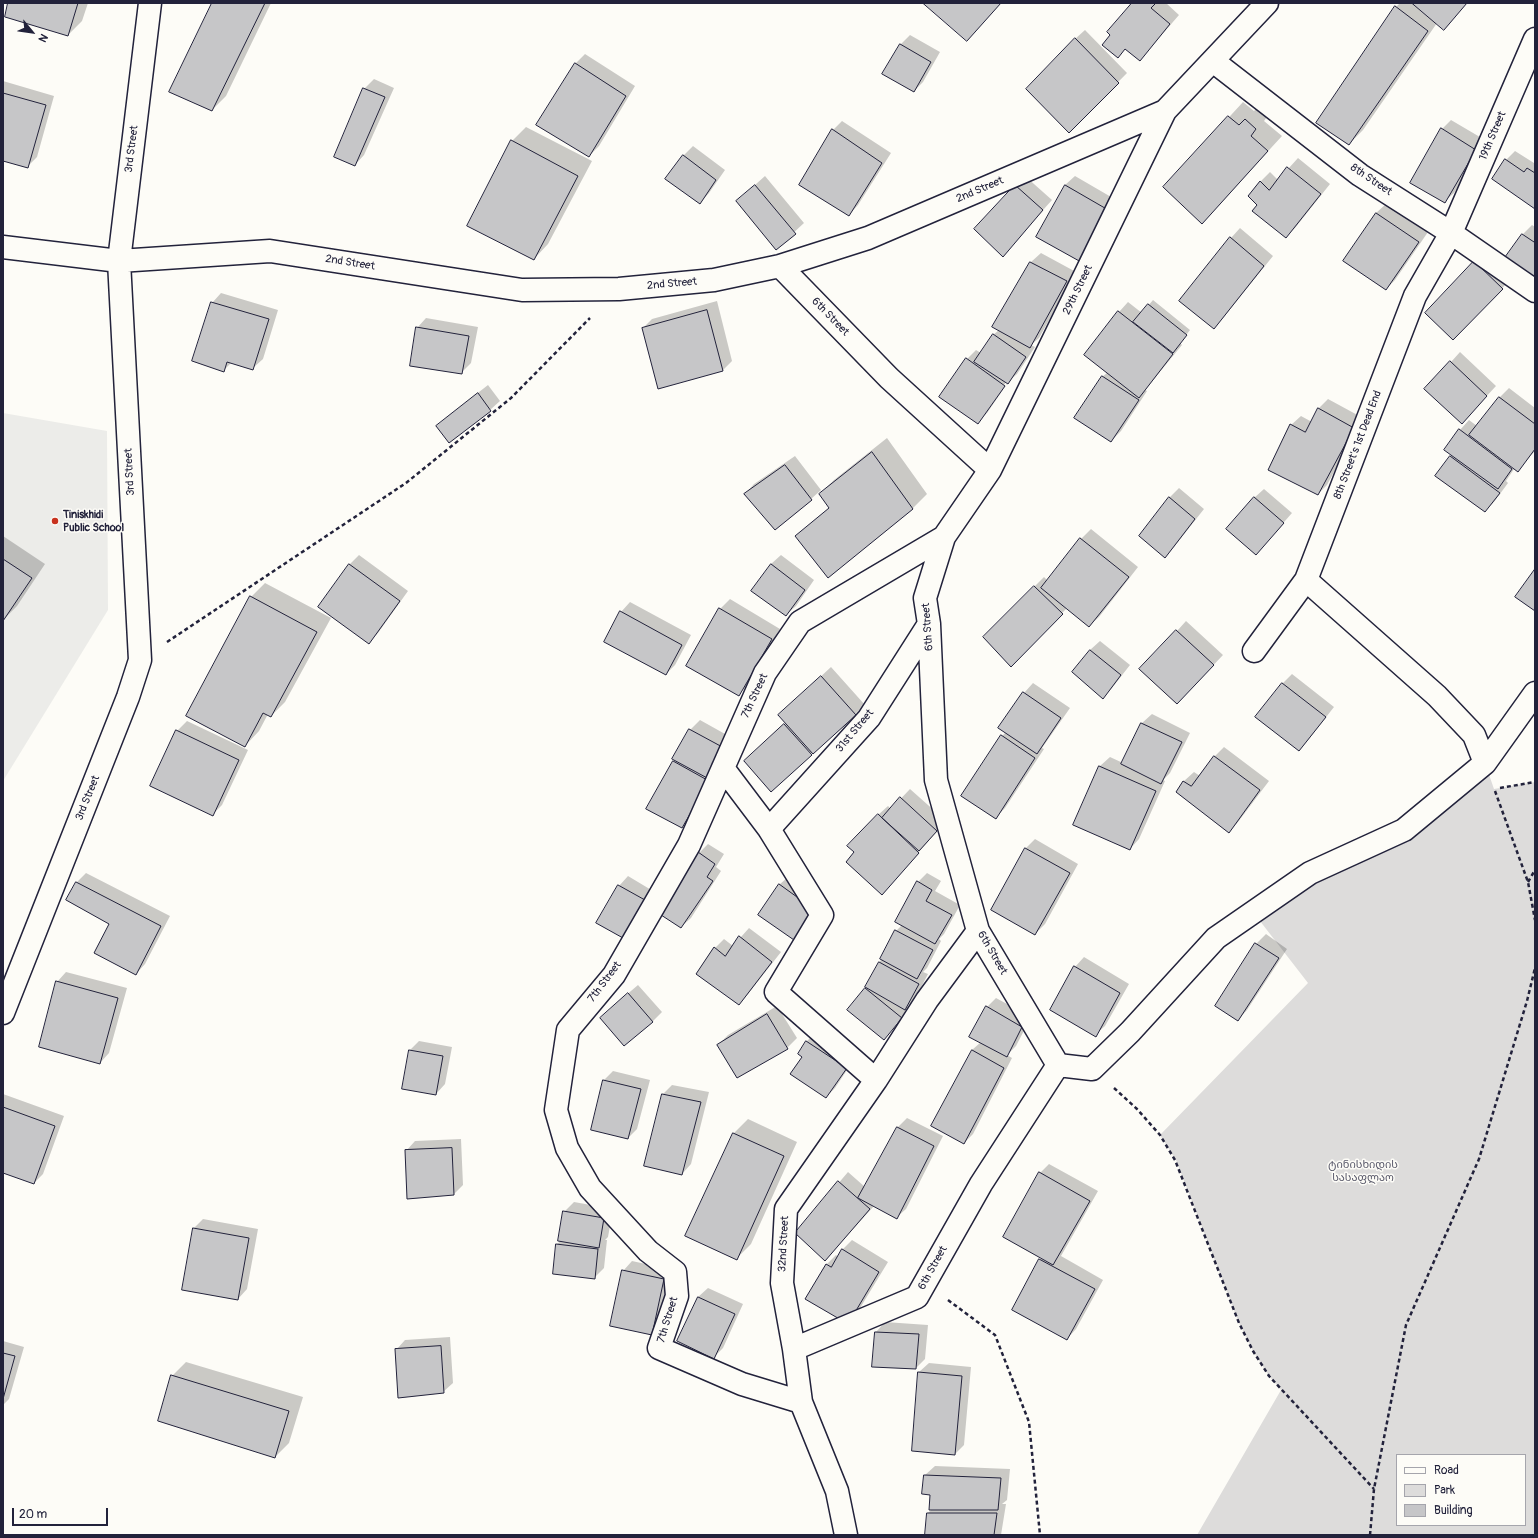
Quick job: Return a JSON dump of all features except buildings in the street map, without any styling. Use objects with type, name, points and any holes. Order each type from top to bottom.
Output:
[{"type":"street","name":"3rd Street","points":[[3,1013],[128,698],[140,660],[119,261],[150,3]]},
{"type":"street","name":"2nd Street","points":[[3,247],[119,261],[270,251],[522,290],[619,289],[714,280],[780,266],[868,238],[1165,111],[1267,3]]},
{"type":"street","name":"19th Street","points":[[1451,233],[1535,39]]},
{"type":"street","name":"8th Street","points":[[1212,61],[1360,175],[1451,233],[1535,291]]},
{"type":"street","name":"29th Street","points":[[990,470],[1165,111]]},
{"type":"street","name":"8th Street's 1st Dead End","points":[[1254,650],[1306,580],[1415,296],[1451,233]]},
{"type":"street","name":"6th Street","points":[[780,266],[889,378],[990,470],[944,537],[925,598],[928,624],[936,780],[978,931],[1058,1065],[981,1184],[917,1297],[794,1349]]},
{"type":"street","name":"7th Street","points":[[801,1402],[742,1384],[659,1348],[677,1296],[674,1272],[648,1251],[590,1188],[567,1148],[556,1110],[568,1030],[614,975],[689,845],[765,673],[800,622],[944,537]]},
{"type":"street","points":[[1306,580],[1437,696],[1474,735],[1485,763]]},
{"type":"street","name":"31st Street","points":[[769,829],[869,718],[928,624]]},
{"type":"street","points":[[1058,1065],[1092,1069],[1130,1032],[1216,938],[1310,873],[1404,830],[1485,763],[1535,693]]},
{"type":"street","points":[[723,768],[769,829],[822,915],[776,992],[876,1080]]},
{"type":"street","name":"32nd Street","points":[[846,1535],[837,1490],[801,1402],[794,1349],[782,1283],[786,1209],[876,1080],[927,1000],[978,931]]},
{"type":"path","points":[[140,660],[406,483],[511,398],[619,289]]},
{"type":"path","points":[[1535,782],[1494,789],[1528,882],[1535,920]]},
{"type":"path","points":[[1528,882],[1535,870]]},
{"type":"path","points":[[1370,1535],[1374,1489],[1406,1325],[1479,1159],[1527,1001],[1535,968]]},
{"type":"path","points":[[1092,1069],[1137,1108],[1160,1134],[1176,1160],[1239,1323],[1253,1351],[1269,1376],[1374,1489]]},
{"type":"path","points":[[925,1282],[995,1335],[1029,1422],[1040,1535]]},
{"type":"shaded area","name":"Tiniskhidi Public School","points":[[3,413],[107,431],[108,610],[3,781]]},
{"type":"green space","name":"ტინისხიდის სასაფლაო","points":[[1485,763],[1494,789],[1535,782],[1535,1535],[1197,1535],[1281,1390],[1269,1376],[1253,1351],[1239,1323],[1176,1160],[1160,1135],[1308,983],[1253,912],[1404,830]]},
{"type":"place","name":"Tiniskhidi Public School","points":[[55,521]]}]
